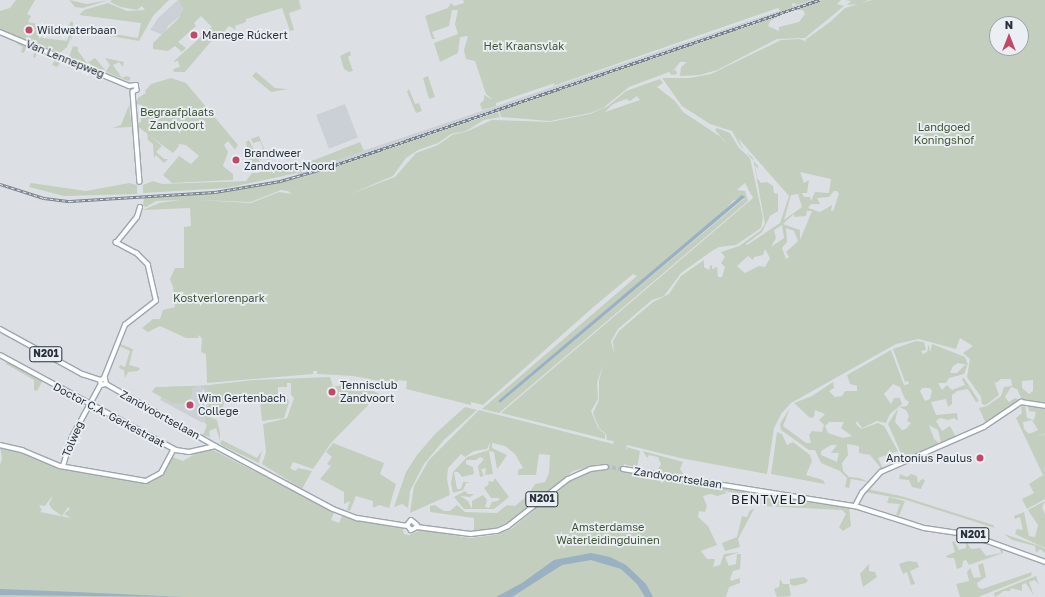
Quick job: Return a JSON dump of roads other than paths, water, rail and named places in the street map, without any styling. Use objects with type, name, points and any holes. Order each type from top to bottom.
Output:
[{"type":"main road","name":"Van Lennepweg","points":[[0,32],[129,86]]},
{"type":"main road","points":[[133,92],[137,90],[136,85],[129,86],[133,92],[140,182]]},
{"type":"main road","name":"Tolweg","points":[[62,466],[72,437],[103,382],[125,324],[152,305],[156,296],[148,265],[137,254],[116,243],[137,217],[140,207]]},
{"type":"main road","name":"N201","points":[[0,329],[82,374],[103,382]]},
{"type":"main road","name":"Doctor C.A. Gerkestraat","points":[[0,355],[174,449],[185,453],[215,446]]},
{"type":"main road","name":"Zandvoortselaan","points":[[103,382],[215,446]]},
{"type":"main road","points":[[855,506],[863,492],[881,472],[984,427],[1021,402],[1045,406]]},
{"type":"main road","points":[[192,452],[199,446],[203,439]]},
{"type":"main road","points":[[0,445],[22,450],[62,466],[140,481],[150,480],[158,476],[174,449]]},
{"type":"main road","name":"N201","points":[[215,446],[266,470],[317,501],[350,516],[408,524],[413,520],[417,526]]},
{"type":"main road","name":"N201","points":[[408,524],[411,530],[417,526],[471,534],[497,531],[508,526],[573,476],[590,469],[606,467]]},
{"type":"main road","name":"Zandvoortselaan","points":[[623,469],[855,506],[924,528],[971,535],[1045,562]]},
{"type":"water","points":[[742,195],[745,197],[500,403],[498,401]]},
{"type":"water","points":[[591,553],[610,557],[626,565],[646,584],[653,597],[645,597],[637,584],[621,569],[591,560],[562,565],[512,597],[496,597],[522,583],[554,560]]},
{"type":"water","points":[[0,589],[75,592],[184,597],[0,595]]},
{"type":"tunnel","points":[[606,467],[623,469]]},
{"type":"railway","points":[[0,184],[44,198],[70,201],[215,192],[280,181],[326,168],[819,0]]},
{"type":"place","name":"Wildwaterbaan","points":[[29,30]]},
{"type":"place","name":"Manege Rúckert","points":[[194,35]]},
{"type":"place","name":"Brandweer Zandvoort-Noord","points":[[236,160]]},
{"type":"place","name":"Tennisclub Zandvoort","points":[[332,392]]},
{"type":"place","name":"Wim Gertenbach College","points":[[190,405]]},
{"type":"place","name":"Antonius Paulus","points":[[980,458]]},
{"type":"district","name":"BENTVELD","points":[[769,499]]},
{"type":"park label","name":"Het Kraansvlak","points":[[524,46]]},
{"type":"park label","name":"Begraafplaats Zandvoort","points":[[177,119]]},
{"type":"park label","name":"Landgoed Koningshof","points":[[944,134]]},
{"type":"park label","name":"Kostverlorenpark","points":[[219,298]]},
{"type":"park label","name":"Amsterdamse Waterleidingduinen","points":[[608,534]]}]
